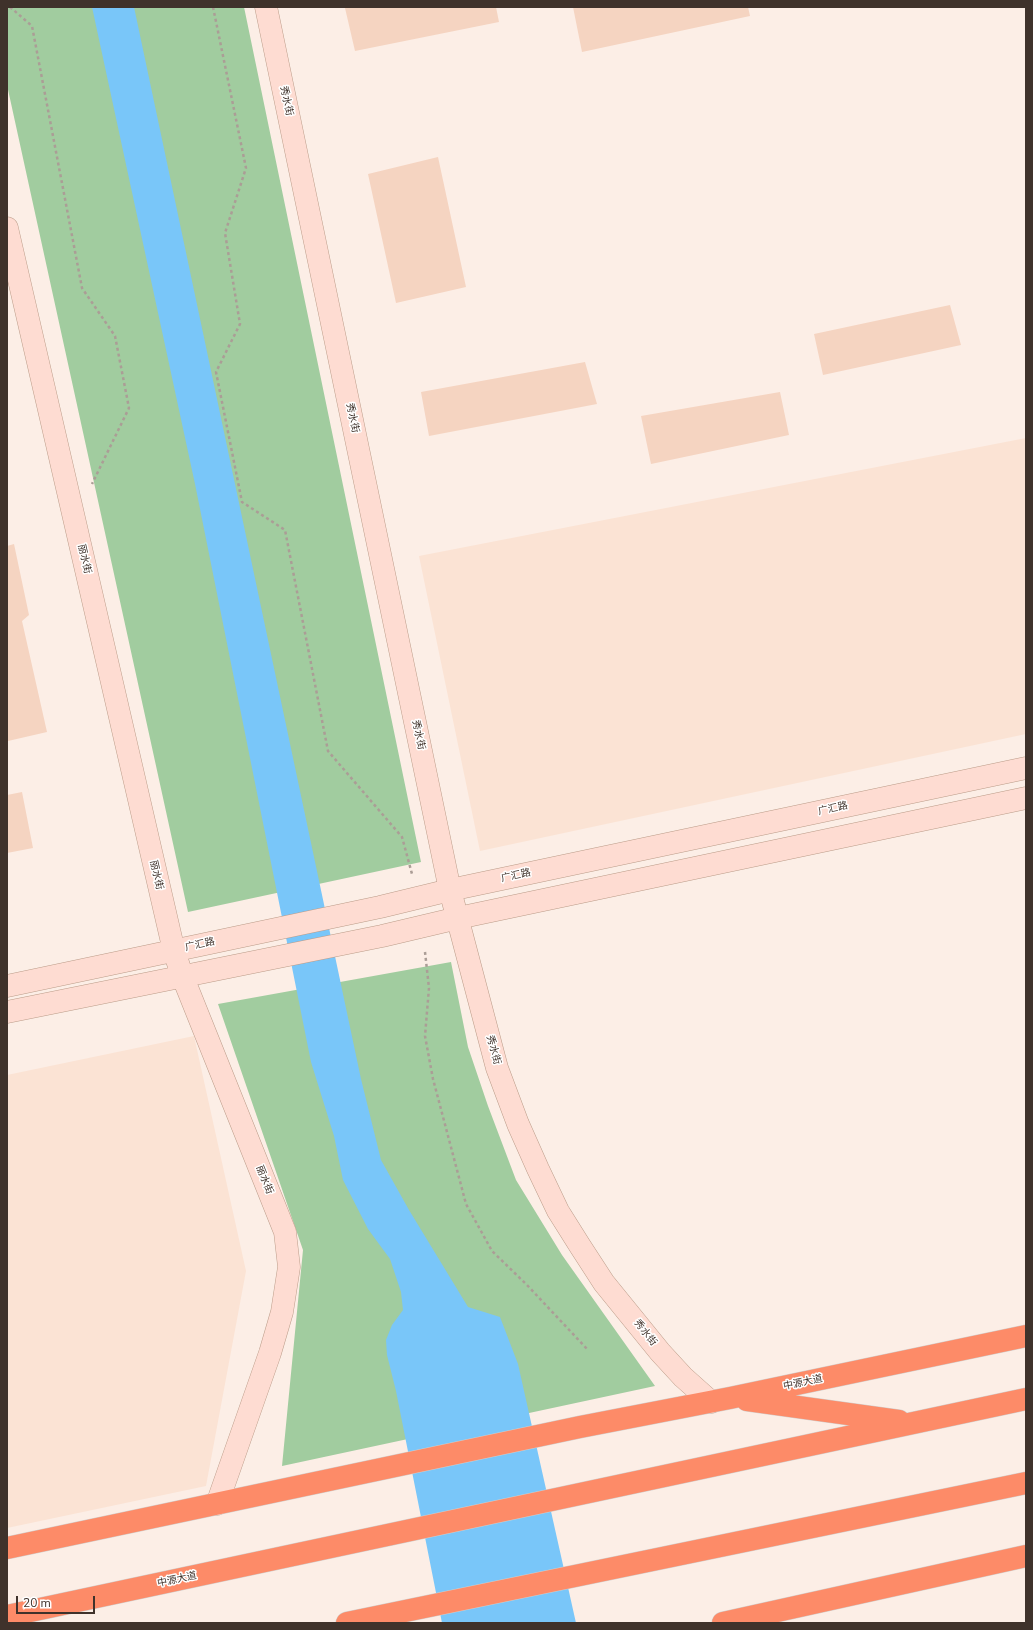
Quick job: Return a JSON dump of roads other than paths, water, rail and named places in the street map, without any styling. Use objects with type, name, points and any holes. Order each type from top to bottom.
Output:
[{"type":"highway","name":"中源大道","points":[[217,1504],[580,1427],[721,1400],[1026,1336]]},
{"type":"highway","points":[[721,1400],[914,1423],[1026,1399]]},
{"type":"highway","name":"中源大道","points":[[7,1616],[914,1423]]},
{"type":"highway","points":[[347,1623],[1026,1483]]},
{"type":"highway","points":[[7,1548],[217,1504]]},
{"type":"highway","points":[[723,1623],[784,1616],[1026,1556]]},
{"type":"main road","name":"秀水街","points":[[266,7],[450,890],[497,1068],[518,1124],[558,1211],[604,1283],[660,1352],[683,1377],[721,1400]]},
{"type":"main road","name":"丽水街","points":[[7,228],[174,951],[182,975],[285,1232],[289,1267],[282,1312],[270,1353],[217,1504]]},
{"type":"main road","name":"广汇路","points":[[7,986],[1026,768]]},
{"type":"main road","points":[[7,1012],[182,975],[382,936],[458,918],[1026,798]]},
{"type":"water","points":[[92,7],[134,7],[361,1079],[381,1160],[409,1210],[468,1307],[500,1317],[518,1364],[576,1623],[442,1623],[396,1391],[387,1355],[386,1340],[392,1325],[403,1310],[401,1292],[390,1259],[368,1229],[343,1180],[334,1136],[311,1062],[195,484]]}]
